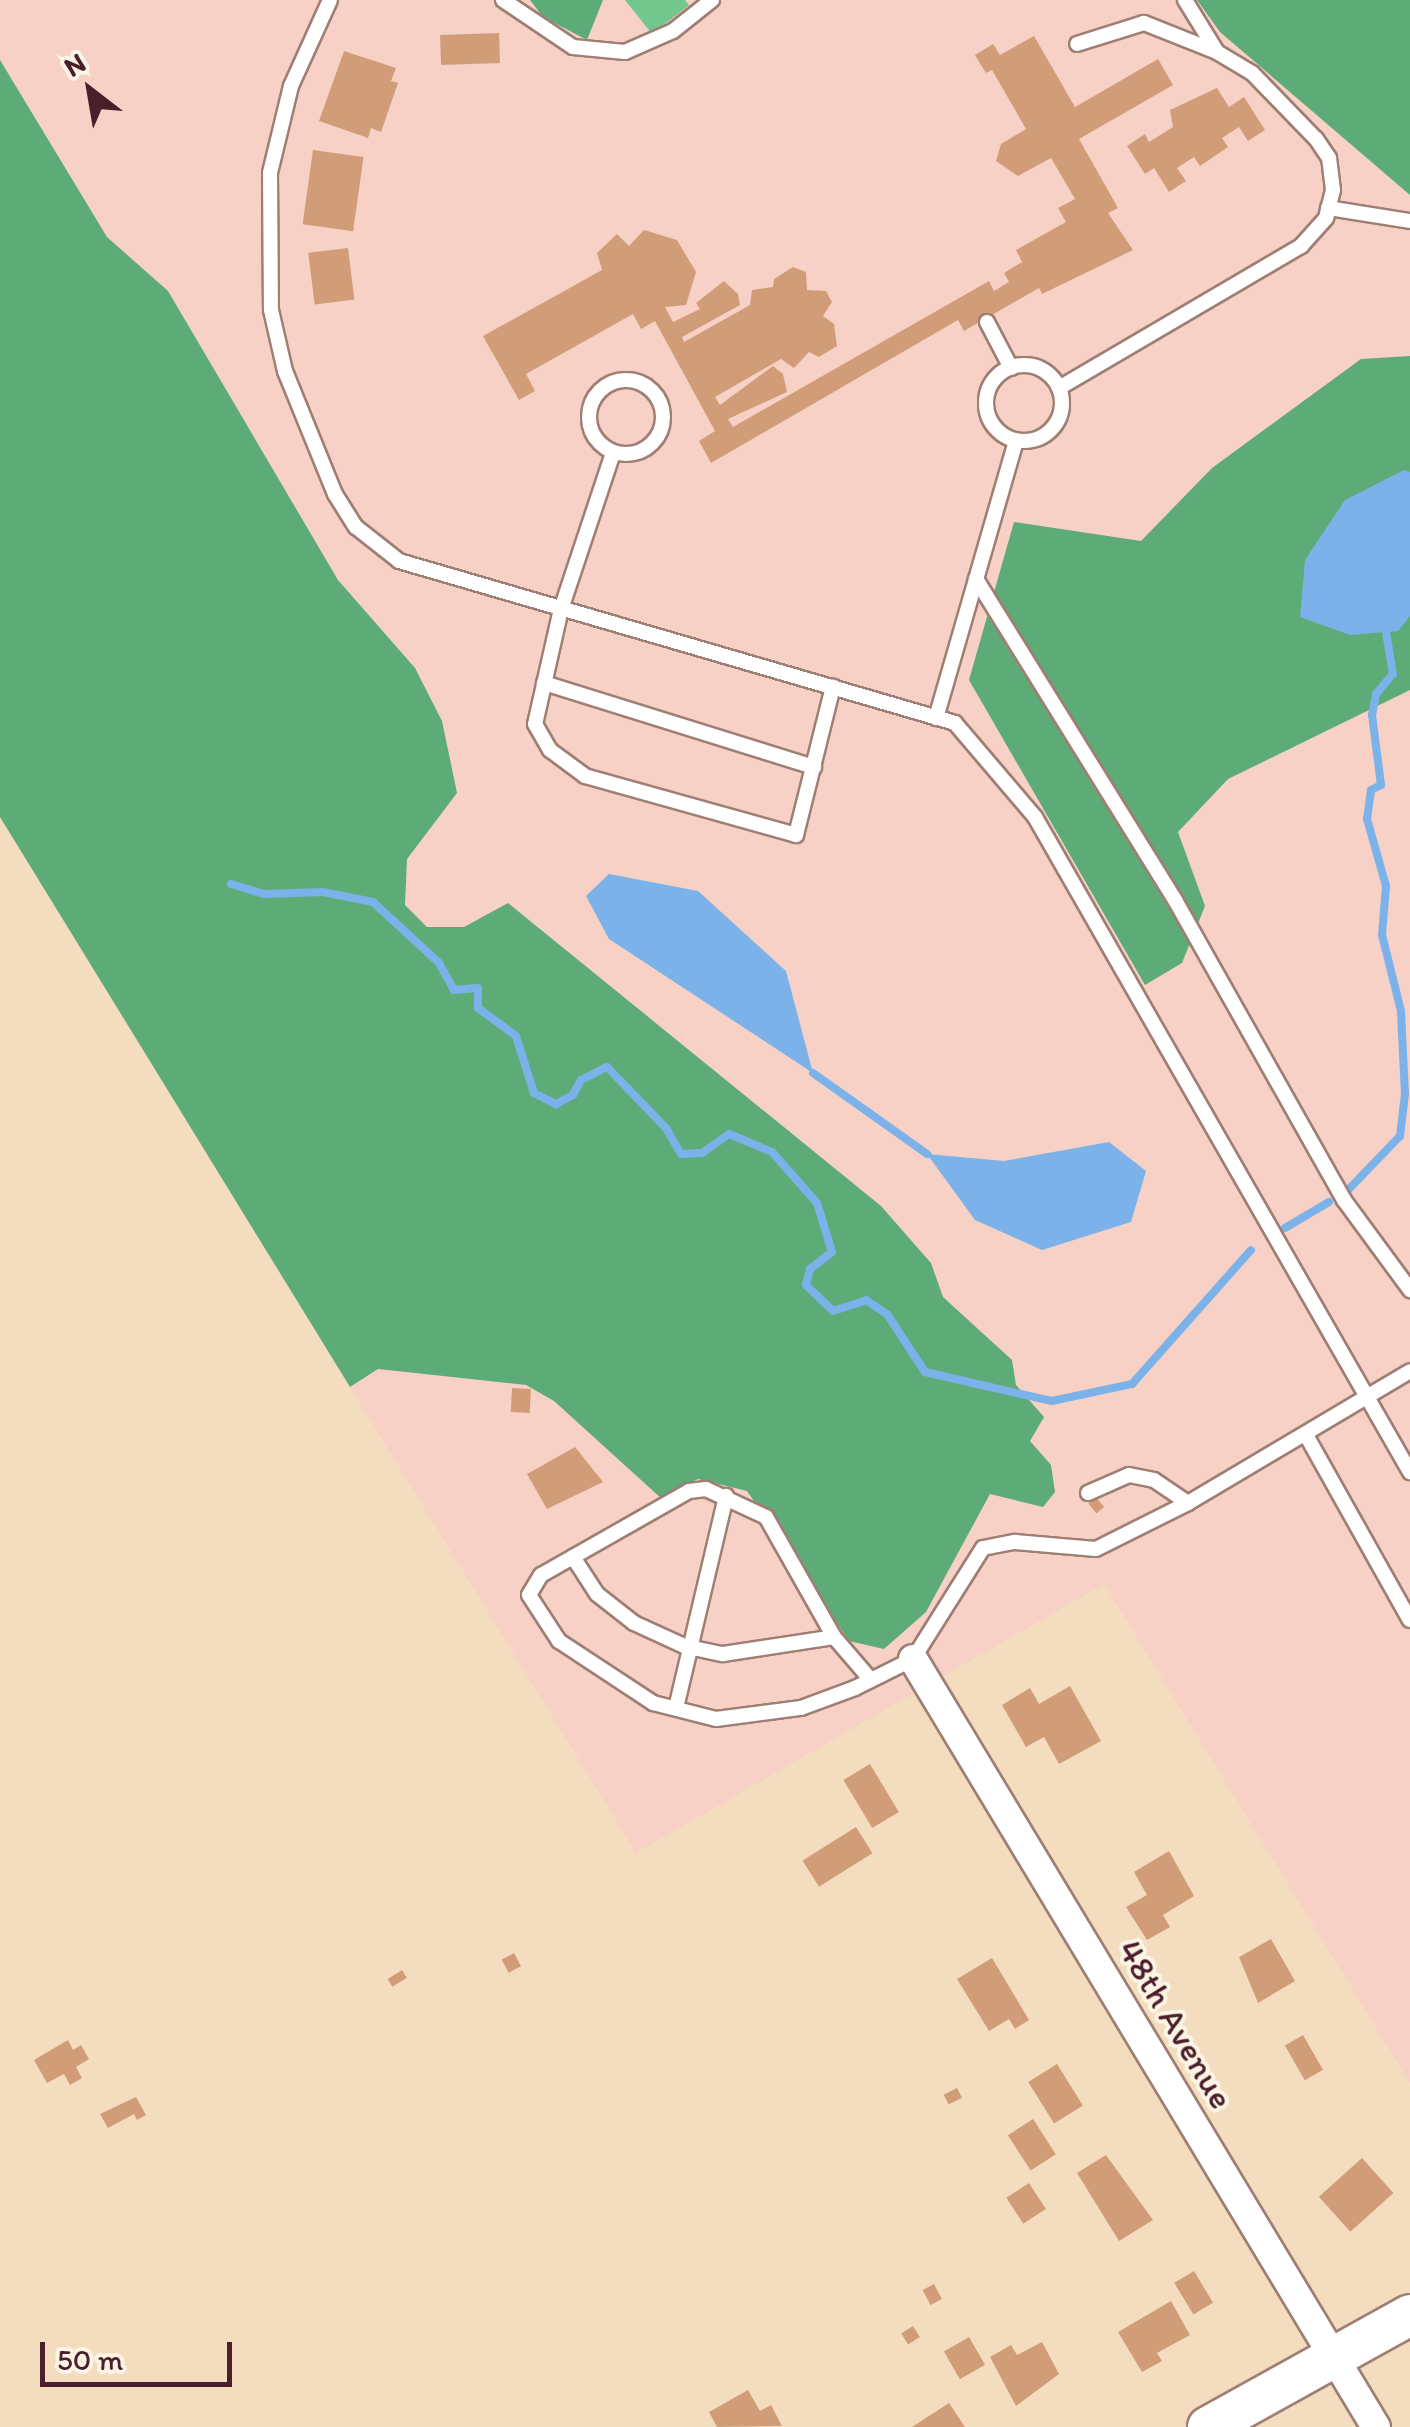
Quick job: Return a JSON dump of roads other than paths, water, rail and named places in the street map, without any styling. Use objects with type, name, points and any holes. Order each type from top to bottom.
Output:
[{"type":"street","name":"48th Avenue","points":[[912,1659],[1376,2427]]},
{"type":"street","points":[[1208,2427],[1334,2360],[1410,2314]]},
{"type":"lane","points":[[330,0],[291,86],[270,173],[270,310],[285,372],[335,494],[356,527],[399,561],[955,723],[1035,817],[1410,1472]]},
{"type":"lane","points":[[503,0],[574,46],[625,52],[672,31],[712,0]]},
{"type":"lane","points":[[1184,0],[1217,52]]},
{"type":"lane","points":[[1060,388],[1301,246],[1328,208],[1331,174],[1322,148],[1252,73],[1217,52],[1144,23],[1077,44]]},
{"type":"lane","points":[[1328,208],[1410,220]]},
{"type":"lane","points":[[987,322],[1010,368]]},
{"type":"lane","points":[[1010,368],[1039,368],[1060,388],[1056,424],[1034,440],[1016,440],[995,428],[986,406],[992,383],[1010,368]]},
{"type":"lane","points":[[635,380],[662,404],[662,428],[648,448],[613,453],[594,437],[589,412],[610,384],[635,380]]},
{"type":"lane","points":[[936,718],[1016,440]]},
{"type":"lane","points":[[613,453],[562,608],[535,724],[550,750],[585,776],[796,835],[833,688]]},
{"type":"lane","points":[[976,579],[1175,900],[1344,1200],[1410,1290]]},
{"type":"lane","points":[[544,683],[814,766]]},
{"type":"lane","points":[[871,1680],[834,1636],[766,1517],[726,1496],[689,1492],[541,1575],[529,1595],[559,1641],[601,1674],[676,1708],[716,1718],[801,1708],[871,1680],[912,1659],[984,1548],[1015,1542],[1096,1549],[1188,1503],[1410,1371]]},
{"type":"lane","points":[[1306,1435],[1410,1620]]},
{"type":"lane","points":[[1088,1493],[1129,1475],[1154,1480],[1188,1503]]},
{"type":"lane","points":[[676,1708],[726,1496]]},
{"type":"lane","points":[[572,1557],[597,1594],[634,1624],[690,1647],[723,1654],[834,1636]]},
{"type":"water","points":[[1404,470],[1410,472],[1410,616],[1398,631],[1350,635],[1300,617],[1305,560],[1345,500]]},
{"type":"water","points":[[609,874],[698,891],[786,971],[813,1073],[609,939],[586,896]]},
{"type":"water","points":[[1109,1142],[1146,1171],[1131,1222],[1042,1250],[975,1220],[927,1154],[1004,1161]]},
{"type":"waterway","points":[[1348,1190],[1400,1136],[1405,1094],[1401,1011],[1382,935],[1386,886],[1367,819],[1371,790],[1381,785],[1372,715],[1376,694],[1393,674],[1386,632]]},
{"type":"waterway","points":[[231,884],[264,894],[323,892],[373,902],[439,963],[454,990],[478,988],[478,1008],[516,1036],[534,1093],[556,1104],[573,1095],[581,1080],[607,1067],[666,1128],[681,1154],[702,1153],[729,1134],[772,1152],[817,1203],[832,1252],[810,1269],[806,1285],[833,1311],[866,1300],[887,1314],[925,1372],[1052,1401],[1132,1384],[1251,1250]]},
{"type":"waterway","points":[[813,1073],[927,1154]]},
{"type":"waterway","points":[[1285,1228],[1329,1202]]}]
